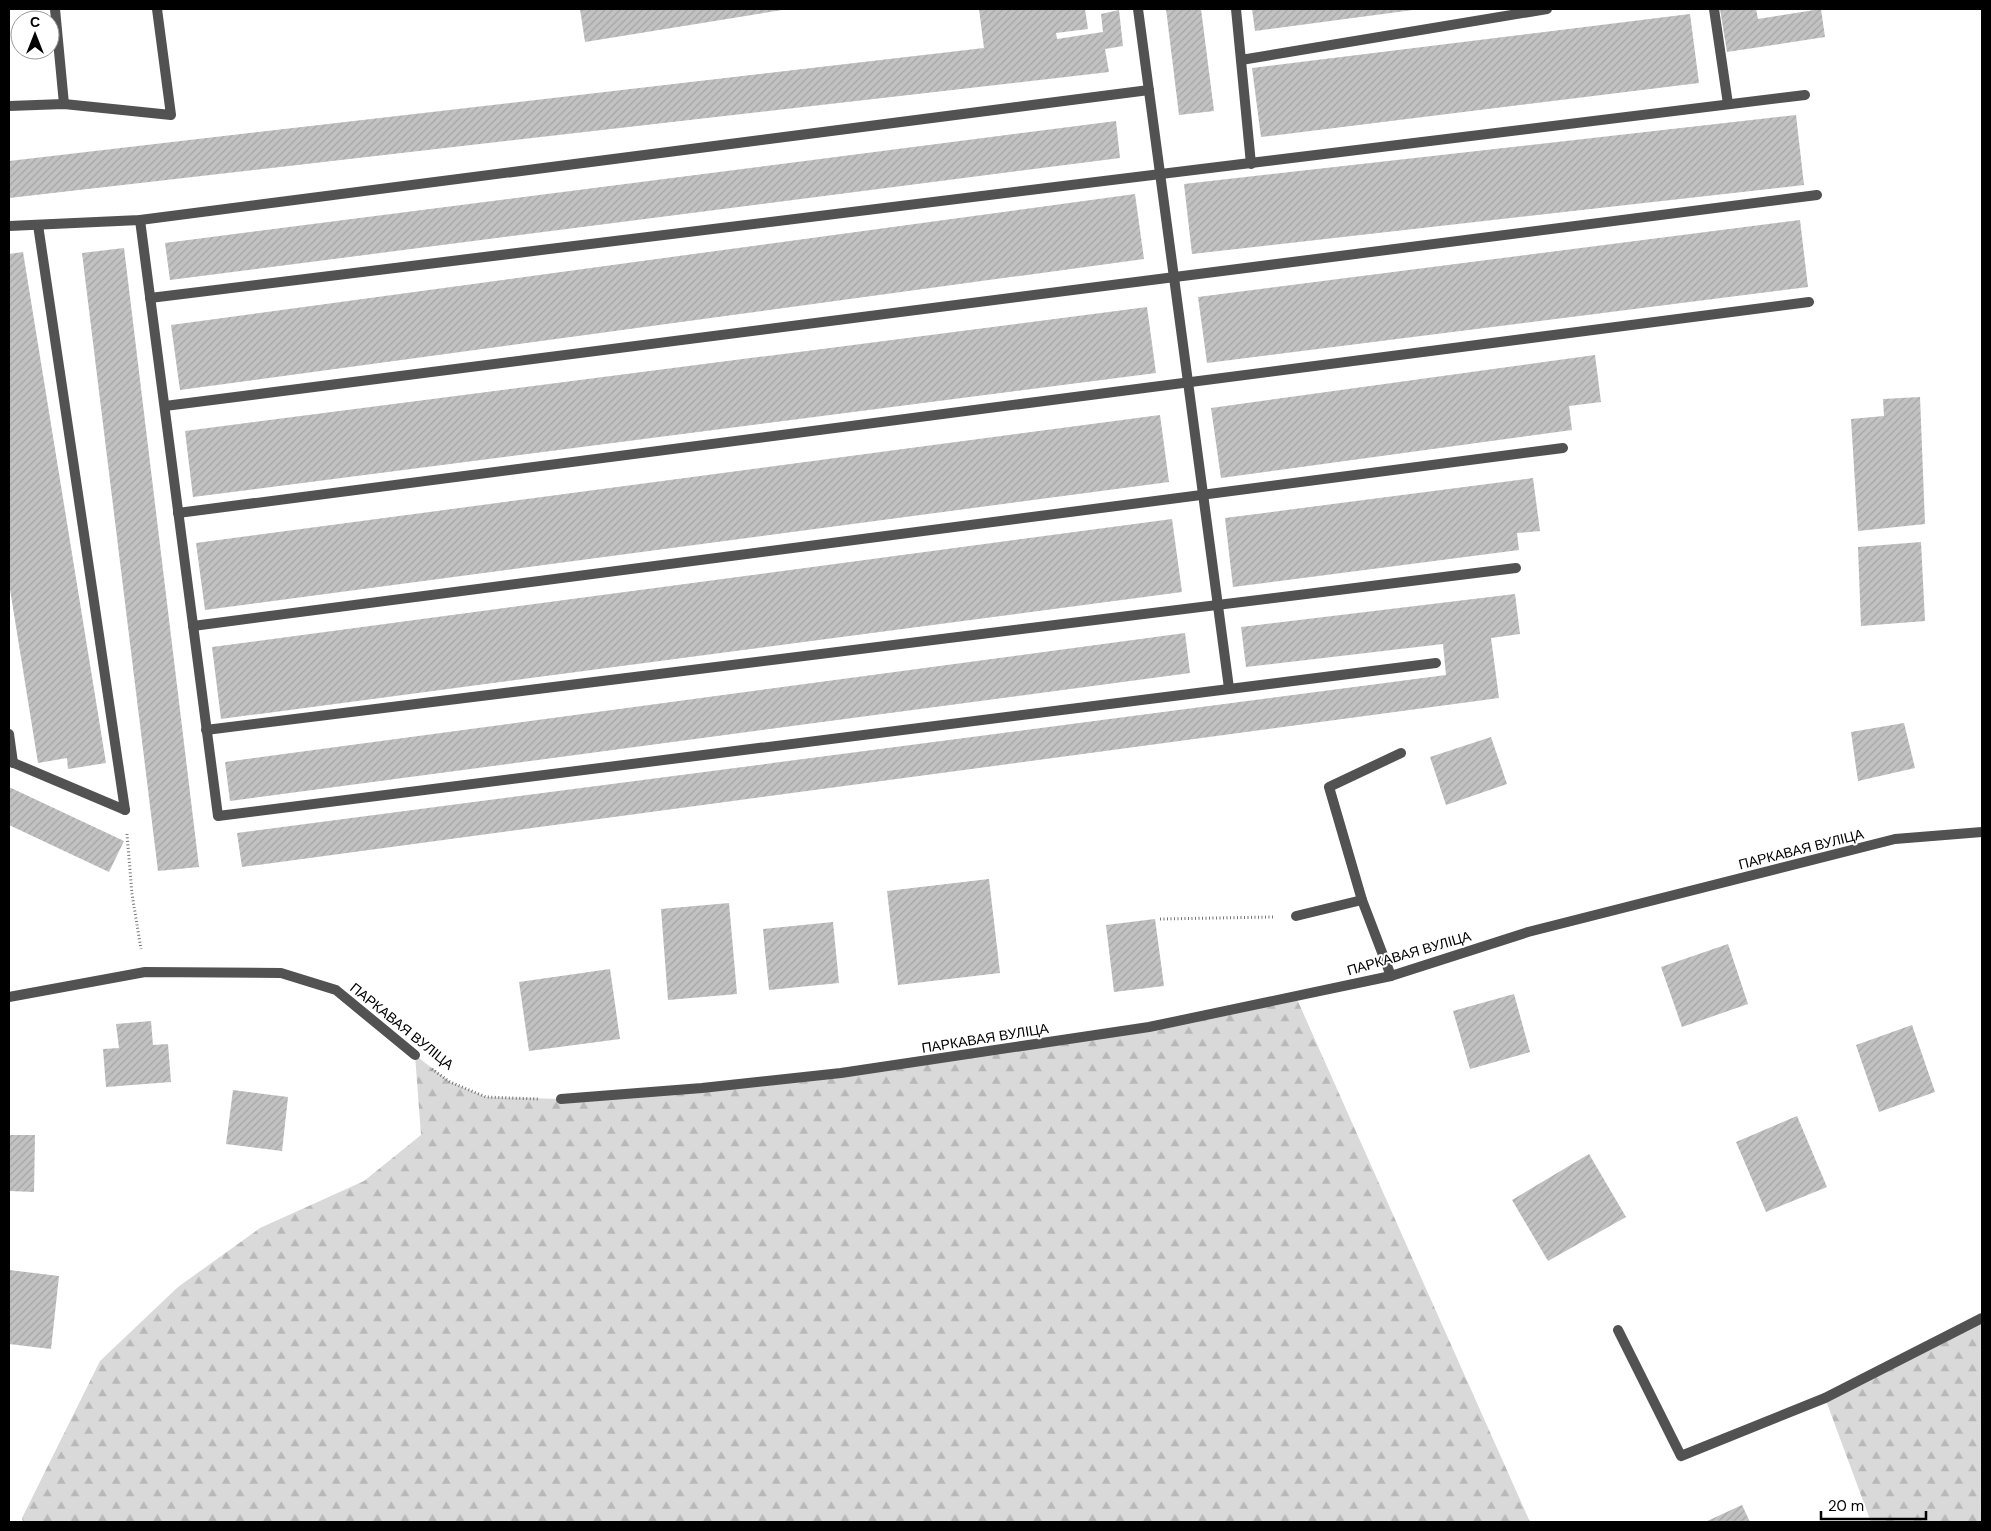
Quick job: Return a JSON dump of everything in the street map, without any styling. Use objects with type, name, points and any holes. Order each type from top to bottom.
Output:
[{"type":"street","points":[[55,9],[64,104]]},
{"type":"street","points":[[9,106],[64,104],[171,115],[157,9]]},
{"type":"street","points":[[1138,9],[1229,688]]},
{"type":"street","points":[[1236,9],[1251,164]]},
{"type":"street","points":[[1241,60],[1547,9]]},
{"type":"street","points":[[1714,9],[1728,104]]},
{"type":"street","points":[[9,226],[140,220],[1149,90]]},
{"type":"street","points":[[150,298],[1805,96]]},
{"type":"street","points":[[164,406],[1817,195]]},
{"type":"street","points":[[140,220],[218,816],[1436,663]]},
{"type":"street","points":[[38,225],[126,810]]},
{"type":"street","points":[[178,513],[1808,302]]},
{"type":"street","points":[[193,626],[1563,448]]},
{"type":"street","points":[[206,730],[1516,568]]},
{"type":"street","points":[[9,734],[11,762],[126,810]]},
{"type":"street","points":[[1392,976],[1362,900],[1328,787],[1402,753]]},
{"type":"street","name":"ПАРКАВАЯ ВУЛІЦА","points":[[561,1099],[702,1088],[879,1068],[1149,1027],[1392,976],[1528,932],[1895,839],[1982,832]]},
{"type":"street","points":[[1296,916],[1362,900]]},
{"type":"street","name":"ПАРКАВАЯ ВУЛІЦА","points":[[9,997],[145,972],[281,973],[336,990],[414,1055]]},
{"type":"street","points":[[1618,1330],[1681,1456],[1826,1398],[1982,1318]]},
{"type":"path","points":[[126,810],[132,894],[145,972]]},
{"type":"path","points":[[1160,919],[1296,916]]},
{"type":"path","name":"ПАРКАВАЯ ВУЛІЦА","points":[[414,1055],[450,1082],[486,1097],[561,1099]]},
{"type":"green space","points":[[1296,997],[1530,1522],[23,1522],[22,1518],[100,1361],[178,1287],[260,1228],[364,1181],[421,1135],[415,1055],[450,1082],[486,1097],[561,1099],[702,1088],[1149,1027]]},
{"type":"green space","points":[[1982,1318],[1982,1522],[1871,1522],[1825,1398]]},
{"type":"building","points":[[580,9],[782,9],[782,10],[585,42]]},
{"type":"building","points":[[979,9],[1085,9],[1088,29],[1056,33],[1057,39],[1103,32],[1101,14],[1119,10],[1123,46],[1105,49],[1109,72],[9,198],[9,161],[984,48]]},
{"type":"building","points":[[1166,9],[1201,9],[1214,111],[1179,115]]},
{"type":"building","points":[[1252,9],[1413,9],[1413,10],[1255,31]]},
{"type":"building","points":[[1720,9],[1756,9],[1758,19],[1821,9],[1825,37],[1727,52]]},
{"type":"building","points":[[1690,14],[1699,83],[1261,137],[1252,68]]},
{"type":"building","points":[[1796,115],[1804,185],[1192,254],[1184,184]]},
{"type":"building","points":[[1116,121],[1120,158],[170,280],[165,243]]},
{"type":"building","points":[[1135,194],[1144,259],[180,390],[171,325]]},
{"type":"building","points":[[1800,220],[1808,287],[1207,363],[1198,297]]},
{"type":"building","points":[[124,248],[199,867],[158,871],[82,253]]},
{"type":"building","points":[[23,252],[106,763],[68,769],[67,758],[38,763],[9,583],[9,254]]},
{"type":"building","points":[[1147,307],[1156,373],[193,497],[185,431]]},
{"type":"building","points":[[1595,355],[1601,402],[1569,406],[1572,430],[1221,478],[1211,408]]},
{"type":"building","points":[[1920,397],[1925,524],[1858,531],[1851,419],[1884,416],[1883,399]]},
{"type":"building","points":[[1160,415],[1169,482],[205,610],[196,543]]},
{"type":"building","points":[[1533,478],[1540,531],[1517,533],[1519,550],[1233,587],[1225,518]]},
{"type":"building","points":[[1172,519],[1182,592],[221,719],[212,647]]},
{"type":"building","points":[[1921,542],[1925,621],[1861,626],[1858,547]]},
{"type":"building","points":[[1515,594],[1520,634],[1491,638],[1499,698],[242,867],[237,833],[1446,675],[1443,644],[1246,667],[1241,627]]},
{"type":"building","points":[[1185,633],[1190,673],[230,801],[225,762]]},
{"type":"building","points":[[1904,723],[1915,768],[1858,781],[1851,732]]},
{"type":"building","points":[[1491,737],[1507,784],[1446,805],[1430,757]]},
{"type":"building","points":[[9,787],[124,841],[109,872],[9,825]]},
{"type":"building","points":[[989,879],[1000,973],[898,985],[887,891]]},
{"type":"building","points":[[729,903],[737,994],[668,1000],[661,909]]},
{"type":"building","points":[[1155,919],[1164,986],[1114,992],[1106,925]]},
{"type":"building","points":[[833,922],[839,983],[769,990],[763,929]]},
{"type":"building","points":[[1728,944],[1748,1004],[1682,1027],[1661,967]]},
{"type":"building","points":[[610,969],[620,1039],[529,1051],[519,982]]},
{"type":"building","points":[[1514,994],[1530,1052],[1470,1069],[1453,1011]]},
{"type":"building","points":[[151,1021],[153,1045],[168,1044],[171,1082],[106,1087],[103,1049],[119,1048],[116,1024]]},
{"type":"building","points":[[1912,1025],[1935,1092],[1879,1112],[1856,1045]]},
{"type":"building","points":[[233,1090],[288,1097],[282,1151],[226,1144]]},
{"type":"building","points":[[1797,1116],[1827,1187],[1766,1212],[1736,1142]]},
{"type":"building","points":[[9,1135],[35,1135],[34,1192],[9,1191]]},
{"type":"building","points":[[1589,1154],[1626,1217],[1548,1261],[1512,1200]]},
{"type":"building","points":[[9,1270],[59,1276],[51,1349],[9,1344]]},
{"type":"building","points":[[1742,1505],[1750,1522],[1705,1522]]}]
